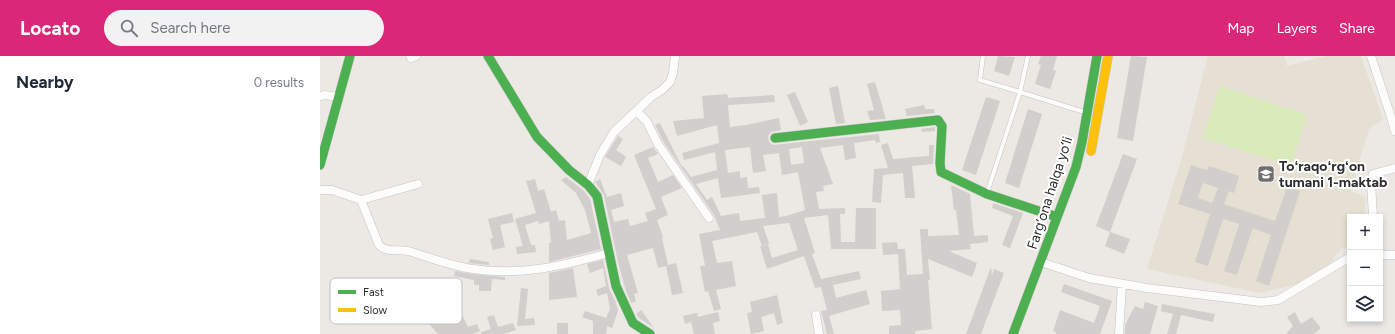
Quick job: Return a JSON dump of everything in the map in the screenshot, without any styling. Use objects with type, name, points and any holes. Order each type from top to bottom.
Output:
[{"type":"main road","points":[[320,164],[350,56]]},
{"type":"main road","points":[[488,56],[537,137],[569,170],[588,185],[597,196],[616,286],[633,323],[650,334]]},
{"type":"main road","name":"Farg‘ona halqa yo‘li","points":[[1014,334],[1076,167],[1088,114],[1097,56]]},
{"type":"main road","name":"Farg‘ona halqa yo‘li","points":[[1088,161],[1099,114],[1108,56]]},
{"type":"main road","points":[[775,138],[938,120],[942,126],[940,163],[942,172],[987,194],[1057,217]]},
{"type":"street","points":[[588,185],[600,155],[614,132],[651,97],[662,90],[670,82],[673,73],[675,56]]},
{"type":"street","points":[[1370,56],[1395,131]]},
{"type":"street","points":[[320,96],[325,95],[338,97]]},
{"type":"street","points":[[637,110],[647,122],[658,144],[709,218]]},
{"type":"street","points":[[1373,214],[1373,174],[1395,168]]},
{"type":"street","points":[[320,190],[332,190],[361,200],[418,184]]},
{"type":"street","points":[[361,200],[379,245],[383,249],[406,251],[448,264],[473,269],[529,271],[560,266],[609,253]]},
{"type":"street","points":[[1383,255],[1395,255]]},
{"type":"street","points":[[1041,262],[1089,278],[1146,288],[1261,302],[1278,300],[1347,259]]},
{"type":"street","points":[[1119,334],[1122,284]]},
{"type":"street","points":[[816,315],[819,334]]},
{"type":"lane","points":[[983,56],[980,80],[1088,114]]},
{"type":"lane","points":[[987,194],[1020,92],[1028,56]]},
{"type":"shaded area","name":"Toʻraqoʻrgʻon tumani 1-maktab","points":[[1208,56],[1284,56],[1287,66],[1327,56],[1361,56],[1383,119],[1369,129],[1350,191],[1365,197],[1365,214],[1347,214],[1347,247],[1343,248],[1334,256],[1333,261],[1297,284],[1260,293],[1147,269],[1182,157]]},
{"type":"green space","points":[[1220,86],[1307,115],[1291,166],[1203,138]]},
{"type":"building","points":[[998,56],[1015,57],[1009,76],[994,71]]},
{"type":"building","points":[[1041,56],[1057,56],[1053,70],[1056,71],[1050,89],[1035,84],[1041,65],[1038,64]]},
{"type":"building","points":[[1131,56],[1147,57],[1133,141],[1117,138]]},
{"type":"building","points":[[875,82],[886,119],[870,120],[867,111],[874,110],[867,84]]},
{"type":"building","points":[[838,86],[845,123],[836,124],[829,88]]},
{"type":"building","points":[[795,92],[808,122],[800,126],[787,95]]},
{"type":"building","points":[[727,94],[728,98],[774,95],[775,102],[728,105],[730,127],[779,118],[781,130],[771,132],[768,136],[769,142],[773,145],[879,134],[880,142],[876,143],[875,140],[854,143],[856,158],[845,160],[843,145],[820,148],[833,184],[823,186],[824,191],[816,192],[819,209],[845,208],[845,214],[840,214],[841,242],[855,242],[856,208],[876,208],[876,249],[831,249],[828,215],[804,218],[815,253],[812,254],[821,279],[859,271],[861,279],[833,285],[836,298],[866,290],[870,304],[829,316],[834,334],[827,334],[821,311],[827,310],[821,287],[815,288],[804,256],[767,269],[757,232],[712,241],[717,263],[732,261],[736,286],[716,290],[721,309],[714,311],[708,291],[705,292],[700,266],[705,266],[699,234],[720,230],[714,215],[663,141],[655,125],[660,123],[682,167],[683,166],[691,177],[717,170],[715,152],[684,160],[682,153],[719,143],[717,125],[677,136],[673,121],[704,118],[702,96]],"holes":[[[750,147],[753,173],[766,171],[763,155],[779,153],[782,175],[798,172],[805,210],[779,217],[777,193],[762,195],[765,218],[740,221],[739,213],[721,216],[712,197],[707,200],[696,184],[718,178],[721,198],[760,193],[759,187],[748,188],[747,177],[740,178],[740,171],[728,173],[725,150]],[[802,147],[804,163],[791,165],[789,149]],[[789,223],[798,250],[772,258],[768,244],[762,246],[769,243],[763,226]]]},
{"type":"building","points":[[986,97],[1000,101],[976,175],[962,170]]},
{"type":"building","points":[[924,105],[925,109],[934,109],[935,113],[907,116],[905,109]]},
{"type":"building","points":[[1028,109],[1042,114],[1019,188],[1005,183]]},
{"type":"building","points":[[935,127],[935,131],[922,132],[921,129]]},
{"type":"building","points":[[618,136],[623,139],[616,150],[626,157],[621,166],[605,157]]},
{"type":"building","points":[[888,143],[893,159],[929,156],[929,145],[934,145],[933,164],[912,166],[915,198],[905,198],[903,173],[883,175],[881,203],[872,202],[874,169],[888,168],[881,145]]},
{"type":"building","points":[[653,147],[658,154],[648,158],[658,182],[673,175],[682,188],[661,197],[668,215],[657,220],[663,237],[668,265],[676,263],[683,293],[672,295],[666,266],[658,268],[653,248],[627,255],[638,293],[634,294],[636,301],[631,303],[618,262],[604,195],[595,182],[600,179],[607,197],[621,193],[624,206],[611,210],[614,222],[628,219],[630,226],[648,221],[645,213],[656,209],[634,155]]},
{"type":"building","points":[[1123,154],[1137,159],[1110,232],[1096,226]]},
{"type":"building","points":[[1191,165],[1207,170],[1209,166],[1239,176],[1234,193],[1229,191],[1224,204],[1275,221],[1287,187],[1300,191],[1269,286],[1256,281],[1271,235],[1253,228],[1237,275],[1224,271],[1239,224],[1223,219],[1208,266],[1195,262],[1210,214],[1178,204]],"holes":[[[1203,183],[1218,188],[1212,203],[1198,198]]]},
{"type":"building","points":[[566,177],[583,190],[590,199],[601,249],[549,262],[549,243],[551,243],[549,221],[539,224],[538,221],[525,225],[531,245],[535,245],[536,252],[517,254],[516,247],[523,246],[515,219],[536,213],[526,181],[535,179],[538,191],[544,189],[551,212],[556,210],[559,221],[565,220],[567,240],[591,233],[585,210],[576,193],[561,180]]},
{"type":"building","points":[[951,185],[970,194],[974,236],[988,235],[988,242],[970,244],[971,249],[949,251],[977,263],[972,277],[928,259],[932,329],[915,331],[915,334],[889,334],[889,326],[901,325],[900,310],[882,311],[881,291],[900,289],[898,254],[883,255],[882,243],[897,242],[898,249],[905,249],[907,275],[923,274],[920,229],[928,229],[928,236],[959,235]]},
{"type":"building","points":[[993,203],[1023,213],[1010,248],[1002,245],[1013,216],[992,208]]},
{"type":"building","points":[[512,213],[514,222],[500,225],[505,247],[493,250],[490,239],[493,238],[488,219]]},
{"type":"building","points":[[1110,232],[1130,239],[1124,254],[1105,246]]},
{"type":"building","points":[[470,259],[489,262],[489,265],[469,263]]},
{"type":"building","points":[[603,260],[609,288],[618,311],[612,328],[607,326],[606,334],[593,334],[593,321],[582,317],[585,311],[606,318],[610,309],[607,293],[598,296],[596,290],[606,286],[603,268],[590,273],[587,264]]},
{"type":"building","points":[[991,267],[992,275],[994,269],[1004,273],[981,334],[966,334]]},
{"type":"building","points":[[573,268],[577,297],[549,300],[549,273]]},
{"type":"building","points":[[455,271],[505,277],[505,280],[492,279],[491,291],[479,291],[479,285],[474,285],[474,280],[454,276]]},
{"type":"building","points":[[1064,284],[1112,301],[1100,334],[1056,334],[1056,332],[1053,331],[1060,310],[1094,323],[1100,306],[1061,292]]},
{"type":"building","points":[[521,288],[528,289],[525,319],[534,318],[535,325],[517,326]]},
{"type":"building","points":[[777,295],[783,323],[777,325],[774,313],[761,317],[764,331],[751,334],[747,313],[752,312],[750,302]]},
{"type":"building","points":[[1145,302],[1158,306],[1150,334],[1125,334],[1125,325],[1135,306],[1143,309]]},
{"type":"building","points":[[1162,304],[1215,314],[1213,322],[1181,315],[1176,334],[1167,334],[1173,314],[1161,311]]},
{"type":"building","points":[[641,310],[654,328],[639,318],[636,314]]},
{"type":"building","points":[[718,312],[720,321],[713,323],[715,334],[694,334],[691,322],[685,324],[683,316],[697,313],[698,317]]},
{"type":"building","points":[[1295,312],[1301,324],[1312,317],[1321,328],[1314,334],[1286,334],[1293,326],[1287,317]]},
{"type":"building","points":[[462,314],[468,327],[477,324],[480,331],[473,334],[438,334],[429,324],[462,324]]},
{"type":"building","points":[[494,315],[498,327],[513,323],[516,330],[503,334],[481,334],[481,332],[491,329],[487,317]]},
{"type":"building","points":[[557,323],[568,323],[568,334],[557,334]]},
{"type":"traffic: fast","points":[[320,165],[350,56]]},
{"type":"traffic: fast","points":[[488,56],[537,137],[569,170],[588,185],[597,196],[616,286],[633,323],[650,334]]},
{"type":"traffic: fast","points":[[1013,334],[1076,167],[1082,142],[1097,56]]},
{"type":"traffic: fast","points":[[775,138],[938,120],[942,126],[941,172],[987,194],[1057,217]]},
{"type":"traffic: slow","points":[[1091,151],[1108,56]]},
{"type":"place","name":"Toʻraqoʻrgʻon tumani 1-maktab","points":[[1266,174]]}]
